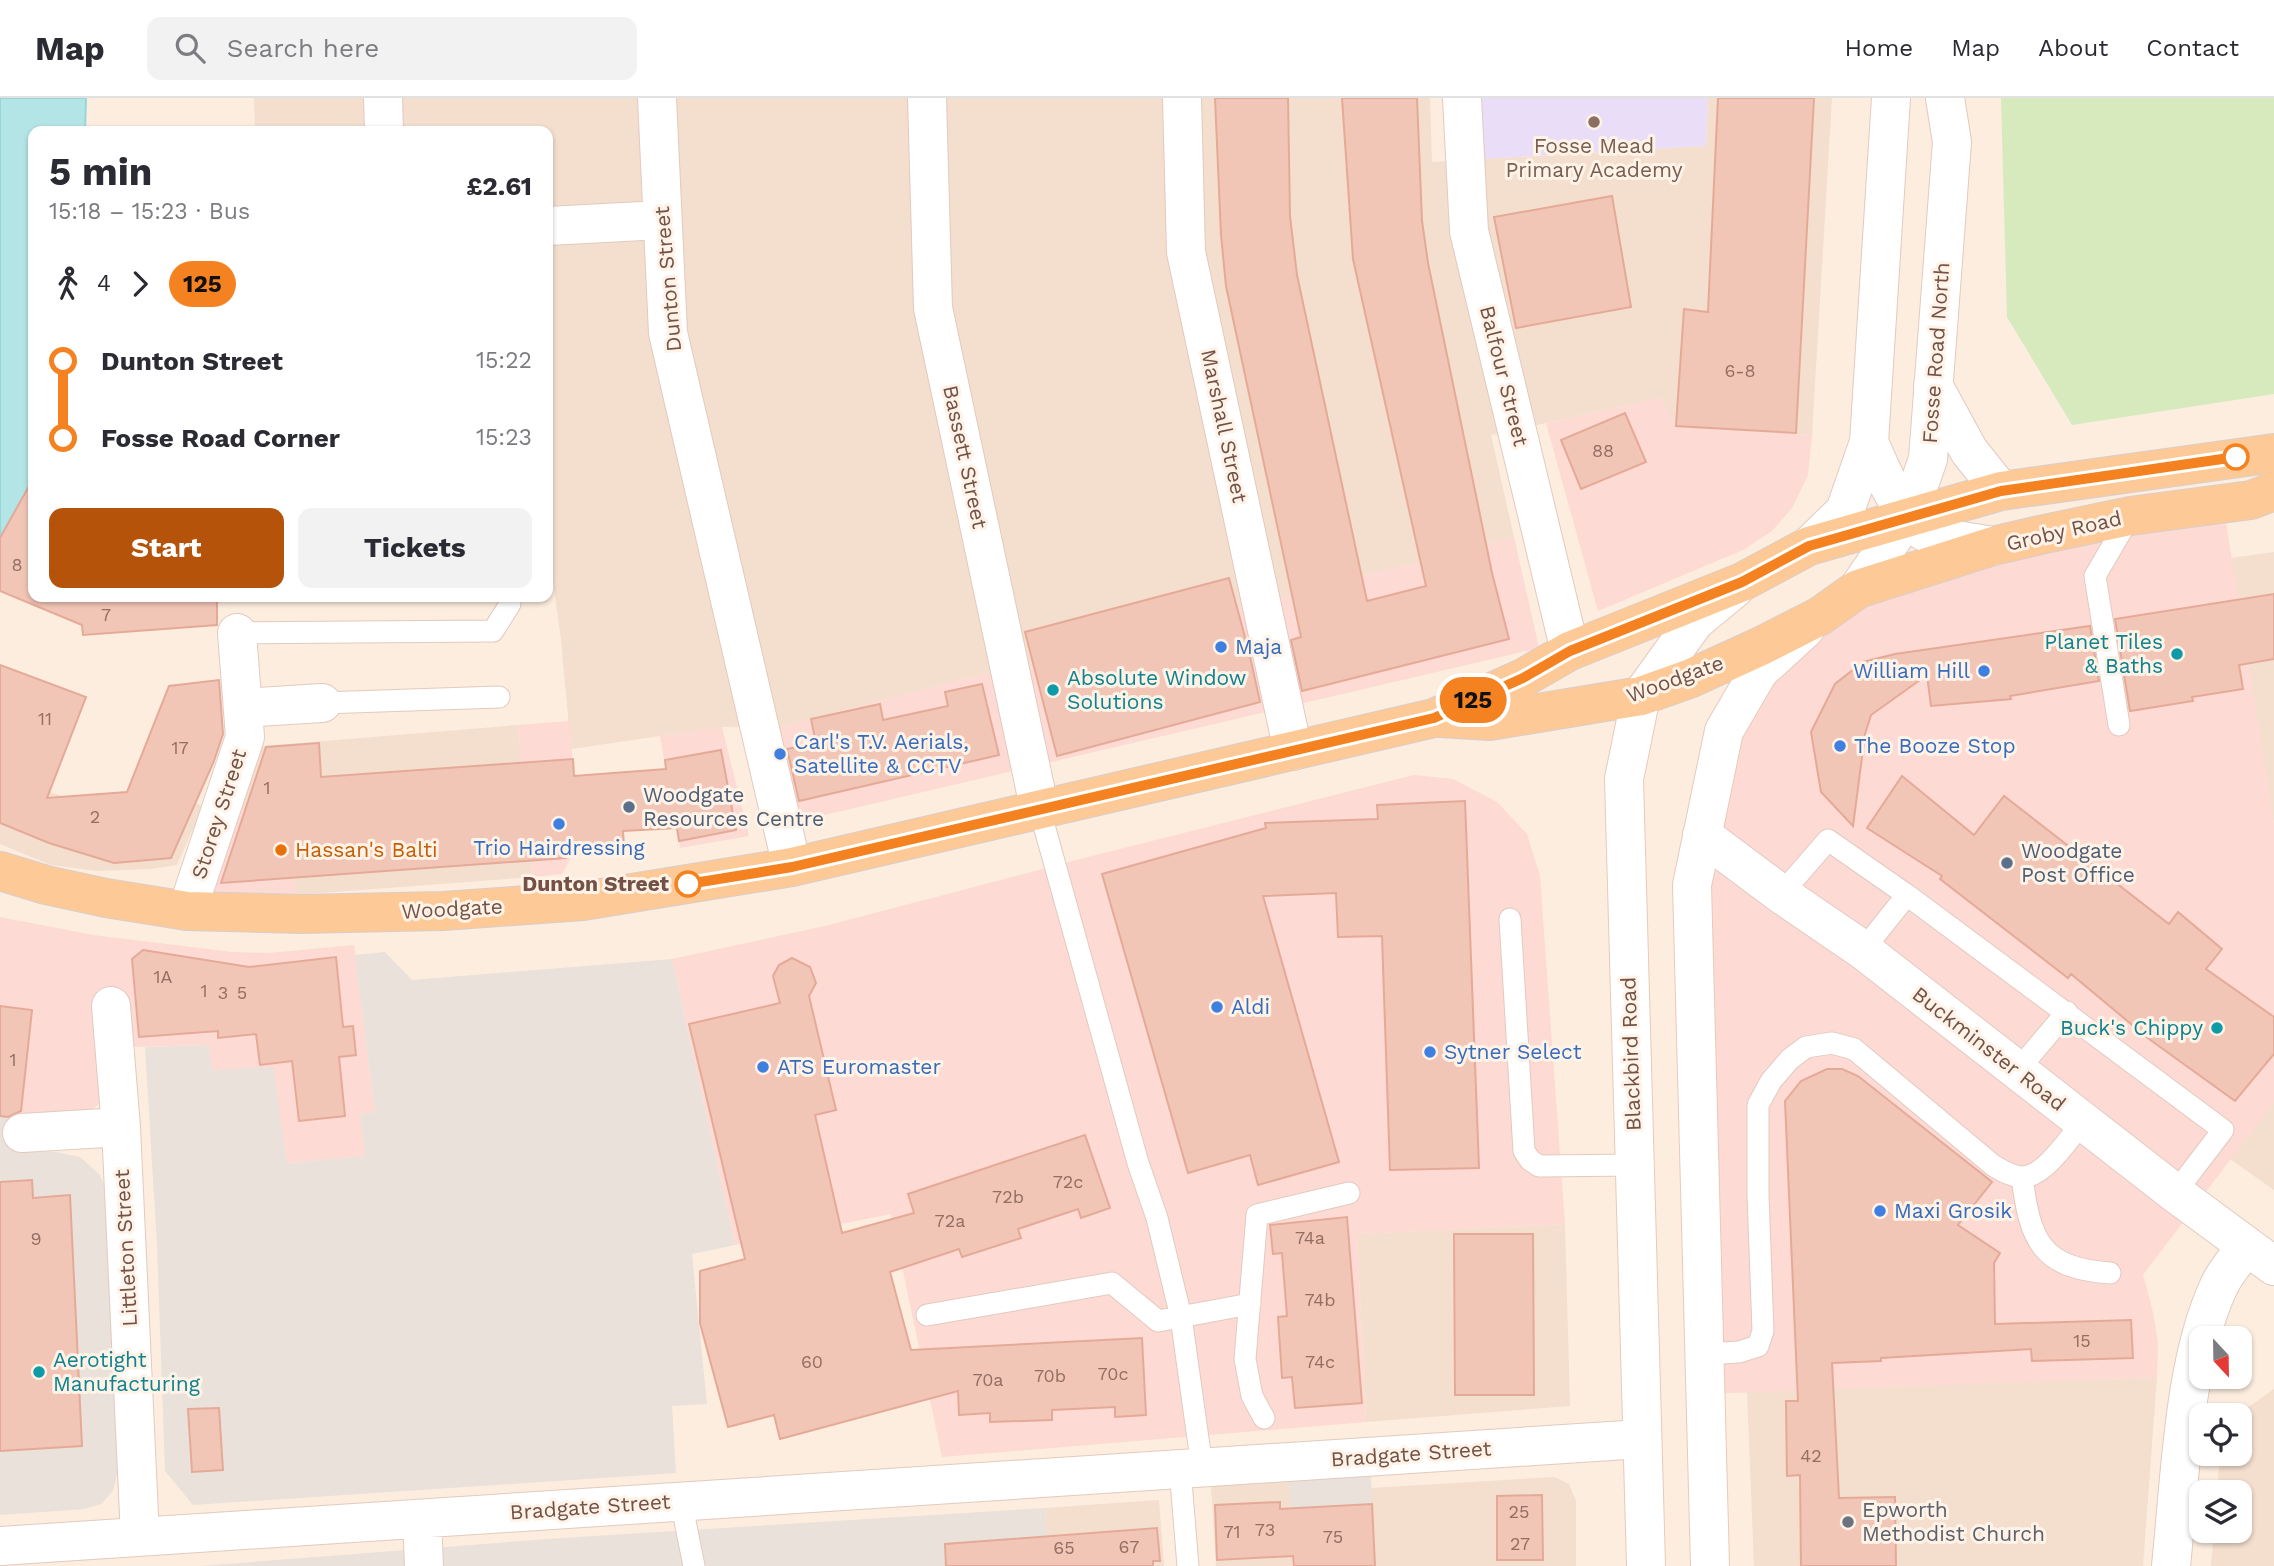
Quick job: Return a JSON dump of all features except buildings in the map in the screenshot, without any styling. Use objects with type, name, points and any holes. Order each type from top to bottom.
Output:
[{"type":"main road","name":"Groby Road","points":[[1908,516],[2001,491],[2274,453]]},
{"type":"main road","name":"Groby Road","points":[[1858,589],[1993,546],[2130,516],[2251,500],[2274,491]]},
{"type":"main road","name":"Woodgate","points":[[0,870],[46,885],[187,911],[300,914],[443,911],[583,901],[792,867],[1434,718],[1523,678],[1570,651],[1742,582],[1809,546],[1908,516]]},
{"type":"main road","name":"Woodgate","points":[[1434,718],[1490,722],[1641,696],[1700,674],[1820,616],[1858,589]]},
{"type":"street","points":[[383,98],[384,126]]},
{"type":"street","name":"Dunton Street","points":[[657,98],[668,333],[792,867]]},
{"type":"street","name":"Bassett Street","points":[[927,98],[933,308],[1040,811]]},
{"type":"street","name":"Marshall Street","points":[[1182,98],[1186,252],[1293,751]]},
{"type":"street","name":"Balfour Street","points":[[1462,98],[1469,231],[1570,651]]},
{"type":"street","points":[[1809,546],[1845,511],[1869,442],[1891,98]]},
{"type":"street","name":"Fosse Road North","points":[[1858,589],[1908,516],[1928,459],[1952,142],[1945,98]]},
{"type":"street","points":[[553,226],[661,220]]},
{"type":"street","points":[[1933,385],[1969,451],[2001,491]]},
{"type":"street","points":[[1869,442],[1908,516],[1925,532],[1993,546]]},
{"type":"street","name":"Blackbird Road","points":[[1646,1566],[1625,779],[1641,696],[1695,621],[1742,582]]},
{"type":"street","points":[[1710,1566],[1692,885],[1724,731],[1759,671],[1820,616]]},
{"type":"street","name":"Storey Street","points":[[187,911],[245,737],[237,633]]},
{"type":"street","points":[[243,708],[322,703]]},
{"type":"street","name":"Buckminster Road","points":[[1702,835],[1863,950],[2260,1256]]},
{"type":"street","name":"Littleton Street","points":[[111,1006],[121,1127],[140,1537]]},
{"type":"street","points":[[22,1133],[121,1127]]},
{"type":"street","points":[[2171,1566],[2189,1400],[2204,1321],[2220,1283],[2260,1256]]},
{"type":"street","name":"Bradgate Street","points":[[0,1546],[90,1553],[140,1537],[1641,1439]]},
{"type":"street","points":[[422,1519],[424,1566]]},
{"type":"lane","points":[[2119,726],[2095,576],[2130,516]]},
{"type":"lane","points":[[237,633],[493,631],[510,602]]},
{"type":"lane","points":[[322,703],[499,697]]},
{"type":"lane","points":[[1040,811],[1138,1163],[1157,1218],[1181,1317],[1191,1468],[1188,1566]]},
{"type":"lane","points":[[1781,894],[1828,840],[2067,1012],[2223,1130],[2175,1193]]},
{"type":"lane","points":[[1863,950],[1907,895]]},
{"type":"lane","points":[[1510,919],[1524,1151],[1530,1160],[1539,1166],[1634,1165]]},
{"type":"lane","points":[[2017,1071],[2067,1012]]},
{"type":"lane","points":[[1705,1354],[1739,1352],[1758,1346],[1763,1331],[1758,1105],[1771,1081],[1790,1059],[1806,1047],[1832,1043],[1854,1049],[1994,1167],[2022,1177],[2043,1169],[2083,1122]]},
{"type":"lane","points":[[2022,1177],[2027,1215],[2035,1235],[2046,1249],[2074,1268],[2110,1273]]},
{"type":"lane","points":[[1264,1418],[1252,1396],[1245,1359],[1257,1215],[1349,1193]]},
{"type":"lane","points":[[927,1315],[1112,1283],[1158,1321],[1250,1304]]},
{"type":"lane","points":[[681,1501],[694,1566]]},
{"type":"shaded area","points":[[254,98],[1430,98],[1432,162],[1706,146],[1708,98],[1832,98],[1812,435],[1676,426],[1660,398],[1491,435],[1514,537],[776,728],[722,727],[571,749],[553,582],[553,126],[255,126]]},
{"type":"shaded area","name":"Fosse Mead Primary Academy","points":[[1479,98],[1708,98],[1706,146],[1482,159]]},
{"type":"shaded area","points":[[1660,398],[1677,426],[1812,435],[1808,475],[1792,508],[1772,531],[1743,550],[1598,611],[1546,423]]},
{"type":"shaded area","points":[[2223,504],[2274,825],[2274,1102],[2143,1275],[2158,1343],[2157,1377],[1706,1394],[1698,1046],[1724,731],[1858,589]]},
{"type":"shaded area","points":[[1514,537],[1539,648],[799,821],[776,728]]},
{"type":"shaded area","points":[[2274,552],[2274,825],[2231,558]]},
{"type":"shaded area","points":[[569,721],[580,842],[562,874],[532,877],[518,725]]},
{"type":"shaded area","points":[[518,725],[532,877],[295,895],[294,878],[278,804],[232,808],[250,747]]},
{"type":"shaded area","points":[[722,727],[749,836],[680,848],[660,736]]},
{"type":"shaded area","points":[[0,774],[84,804],[87,795],[108,793],[155,810],[163,791],[203,806],[177,865],[97,871],[51,865],[0,844]]},
{"type":"shaded area","points":[[1414,775],[1453,779],[1497,802],[1527,834],[1540,876],[1565,1224],[1357,1234],[1366,1422],[942,1457],[891,1214],[735,1245],[672,959],[825,926]]},
{"type":"shaded area","points":[[277,804],[290,822],[295,895],[206,897],[232,808]]},
{"type":"shaded area","points":[[0,917],[93,935],[232,952],[269,953],[354,945],[375,1112],[360,1114],[366,1156],[287,1163],[282,1137],[211,1070],[209,1045],[131,1047],[101,1102],[92,1110],[79,1115],[0,1116]]},
{"type":"shaded area","points":[[385,952],[412,980],[672,959],[735,1245],[692,1254],[707,1404],[672,1406],[676,1473],[193,1505],[165,1471],[157,1245],[145,1047],[209,1045],[212,1070],[273,1067],[287,1163],[365,1156],[360,1114],[375,1112],[355,955]]},
{"type":"shaded area","points":[[2274,1102],[2274,1190],[2230,1159]]},
{"type":"shaded area","points":[[21,1115],[24,1151],[56,1152],[80,1157],[99,1174],[111,1198],[118,1470],[113,1491],[101,1504],[85,1509],[0,1515],[0,1116]]},
{"type":"shaded area","points":[[1565,1224],[1570,1406],[1366,1422],[1357,1234]]},
{"type":"shaded area","points":[[2157,1377],[2143,1566],[1754,1566],[1747,1392]]},
{"type":"shaded area","points":[[2274,1389],[2274,1566],[2211,1566],[2213,1543],[2252,1543],[2252,1480],[2218,1480],[2219,1466],[2252,1466],[2252,1405]]},
{"type":"shaded area","points":[[1371,1475],[1375,1566],[1294,1566],[1289,1479]]},
{"type":"shaded area","points":[[1554,1477],[1569,1484],[1576,1501],[1576,1566],[1375,1566],[1371,1488]]},
{"type":"shaded area","points":[[1289,1479],[1294,1566],[1216,1566],[1211,1485]]},
{"type":"shaded area","points":[[1159,1500],[1164,1566],[1049,1566],[1045,1508]]},
{"type":"shaded area","points":[[1045,1508],[1049,1566],[200,1566],[561,1538]]},
{"type":"green space","points":[[2001,98],[2274,98],[2274,394],[2072,425],[2007,317]]},
{"type":"water","points":[[0,98],[86,98],[85,126],[28,126],[28,488],[0,538]]},
{"type":"bus line","name":"125","points":[[688,884],[792,867],[1434,718],[1523,678],[1570,651],[1742,582],[1809,546],[2001,491],[2236,457]]},
{"type":"place","name":"Fosse Mead Primary Academy","points":[[1594,122]]},
{"type":"place","name":"Maja","points":[[1221,647]]},
{"type":"place","name":"Planet Tiles & Baths","points":[[2177,654]]},
{"type":"place","name":"William Hill","points":[[1984,671]]},
{"type":"place","name":"Absolute Window Solutions","points":[[1053,690]]},
{"type":"place","name":"The Booze Stop","points":[[1840,746]]},
{"type":"place","name":"Carl's T.V. Aerials, Satellite & CCTV","points":[[780,754]]},
{"type":"place","name":"Woodgate Resources Centre","points":[[629,807]]},
{"type":"place","name":"Trio Hairdressing","points":[[559,824]]},
{"type":"place","name":"Hassan's Balti","points":[[281,850]]},
{"type":"place","name":"Woodgate Post Office","points":[[2007,863]]},
{"type":"place","name":"Dunton Street","points":[[688,884]]},
{"type":"place","name":"Aldi","points":[[1217,1007]]},
{"type":"place","name":"Buck's Chippy","points":[[2217,1028]]},
{"type":"place","name":"Sytner Select","points":[[1430,1052]]},
{"type":"place","name":"ATS Euromaster","points":[[763,1067]]},
{"type":"place","name":"Maxi Grosik","points":[[1880,1211]]},
{"type":"place","name":"Aerotight Manufacturing","points":[[39,1372]]},
{"type":"place","name":"Epworth Methodist Church","points":[[1848,1522]]}]
